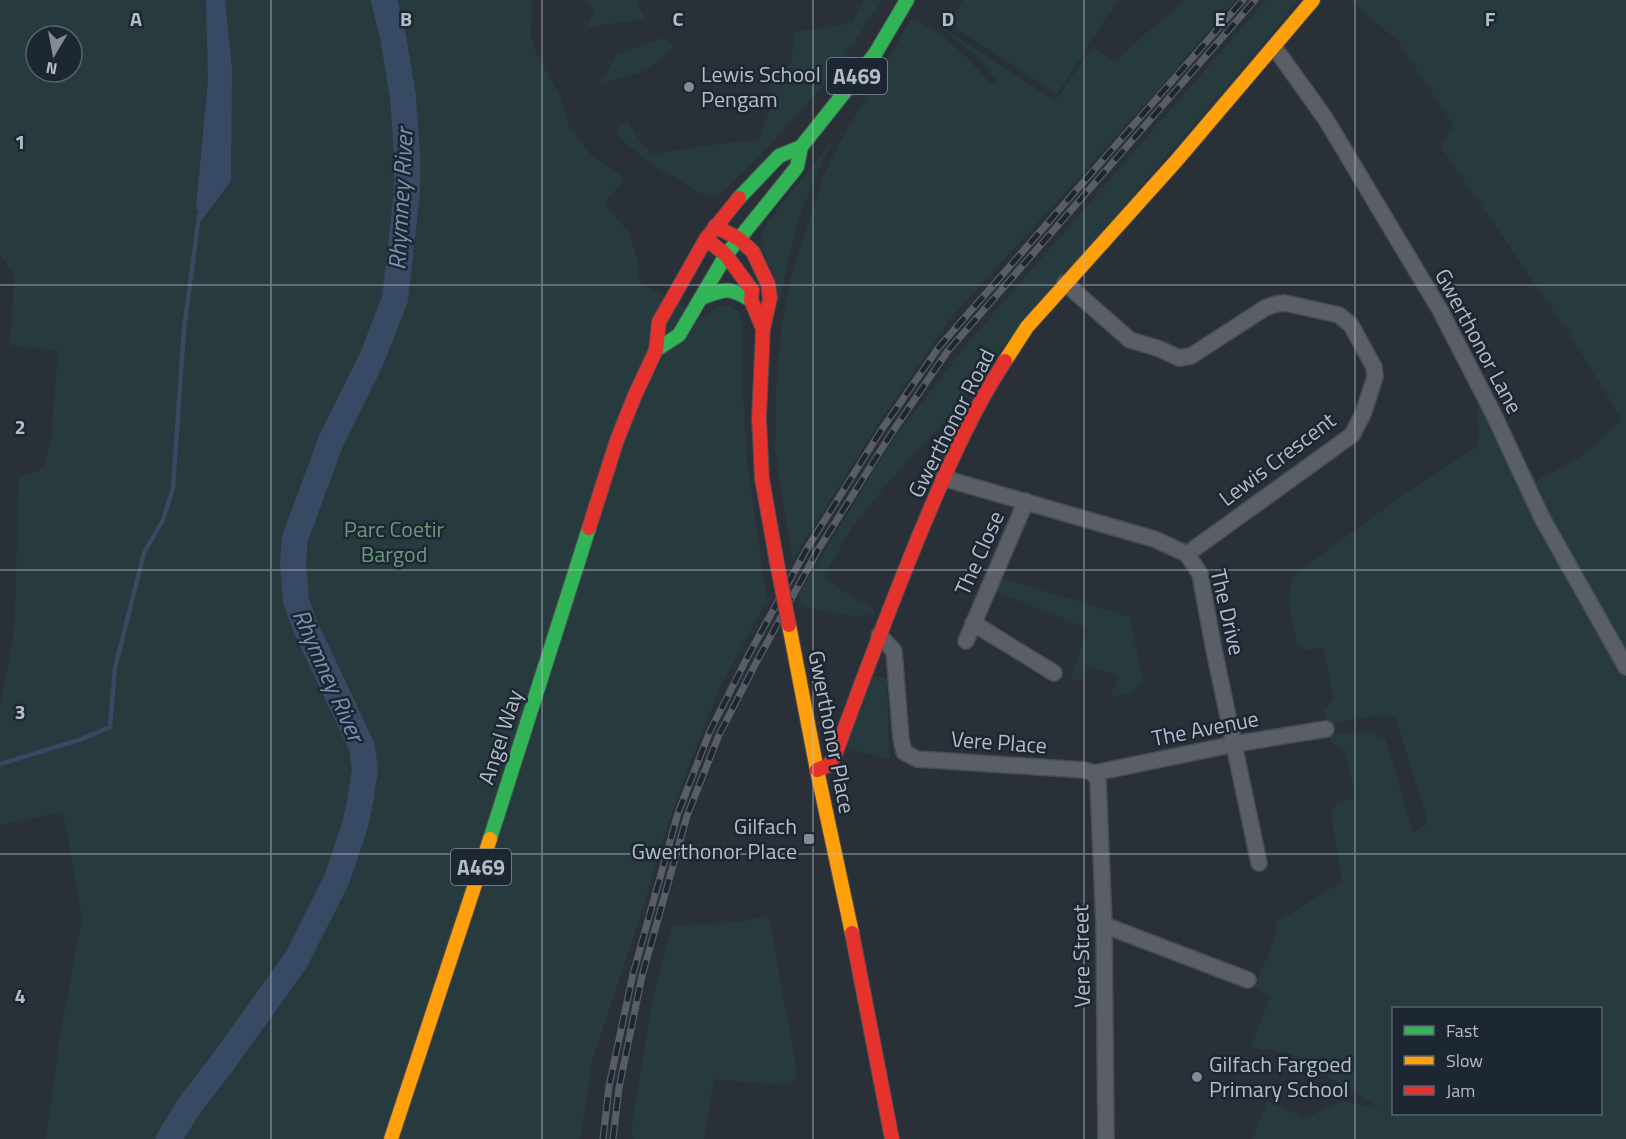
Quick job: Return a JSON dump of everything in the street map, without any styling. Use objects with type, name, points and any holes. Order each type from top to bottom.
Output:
[{"type":"street","name":"A469","points":[[726,255],[797,167],[801,147],[875,54],[907,0]]},
{"type":"street","name":"Gwerthonor Road","points":[[818,770],[829,765],[835,755],[903,572],[943,478],[987,388],[1028,327],[1177,160],[1313,0]]},
{"type":"street","name":"Gwerthonor Lane","points":[[1274,47],[1324,118],[1440,310],[1493,413],[1542,518],[1626,667]]},
{"type":"street","name":"A469","points":[[706,239],[743,193],[779,156],[801,147]]},
{"type":"street","points":[[716,226],[739,239]]},
{"type":"street","name":"Gwerthonor Place","points":[[706,239],[726,255],[752,290],[751,300],[762,329]]},
{"type":"street","name":"Angel Way","points":[[392,1139],[617,440],[634,395],[656,350],[659,322],[706,239]]},
{"type":"street","name":"Gwerthonor Place","points":[[739,239],[753,252],[768,284],[770,298],[762,329],[759,418],[762,479],[892,1139]]},
{"type":"street","name":"Angel Way","points":[[656,350],[679,335],[726,255]]},
{"type":"street","name":"Lewis Crescent","points":[[1065,283],[1130,340],[1179,358],[1191,356],[1265,308],[1285,303],[1339,315],[1351,325],[1374,367],[1375,377],[1363,414],[1352,435],[1187,554]]},
{"type":"street","points":[[701,298],[727,289],[739,292],[751,300]]},
{"type":"street","name":"The Drive","points":[[943,478],[1154,539],[1187,554],[1200,574],[1259,862]]},
{"type":"street","name":"The Close","points":[[966,641],[1026,501]]},
{"type":"street","name":"The Close","points":[[973,623],[1054,673]]},
{"type":"street","name":"Vere Place","points":[[879,635],[894,651],[901,740],[904,752],[917,759],[1084,770],[1094,773]]},
{"type":"street","name":"The Avenue","points":[[1094,773],[1234,744],[1326,729]]},
{"type":"street","name":"Vere Street","points":[[1094,773],[1098,781],[1104,925],[1106,1139]]},
{"type":"street","points":[[1104,925],[1248,980]]},
{"type":"green space","name":"Parc Coetir Bargod","points":[[0,0],[533,0],[531,35],[534,48],[562,100],[570,128],[591,155],[625,178],[605,203],[629,233],[637,258],[639,282],[704,318],[717,306],[730,305],[739,313],[743,326],[742,373],[747,458],[767,601],[720,687],[665,833],[641,914],[593,1058],[580,1139],[46,1139],[60,1036],[82,918],[63,812],[0,825],[0,707],[14,632],[19,476],[43,469],[51,439],[58,350],[10,346],[14,274],[0,255]]},
{"type":"green space","points":[[584,0],[646,0],[637,3],[646,19],[589,27],[580,38],[594,12]]},
{"type":"green space","points":[[864,0],[882,0],[834,73],[761,155],[719,195],[709,196],[699,193],[678,178],[656,168],[621,139],[617,129],[627,120],[641,143],[653,154],[758,140],[773,101],[769,89],[775,74],[791,64],[794,32],[852,23]]},
{"type":"green space","points":[[963,0],[1118,0],[1057,94],[948,23]]},
{"type":"green space","points":[[1183,0],[1236,0],[1150,99],[950,319],[875,429],[793,559],[775,449],[776,388],[782,324],[790,279],[822,179],[840,142],[911,19],[946,39],[994,86],[998,82],[983,62],[940,26],[1055,101],[1093,47],[1115,62],[1146,33],[1178,8]]},
{"type":"green space","points":[[1266,0],[1297,0],[1281,23],[1003,347],[952,413],[890,480],[853,526],[824,576],[844,592],[874,608],[873,615],[850,616],[801,606],[799,593],[894,438],[972,338]]},
{"type":"green space","points":[[1350,0],[1626,0],[1626,657],[1602,636],[1626,678],[1626,1139],[1252,1139],[1268,1102],[1305,1118],[1342,1101],[1380,1108],[1289,1053],[1251,1047],[1270,996],[1254,987],[1276,936],[1275,923],[1342,882],[1331,815],[1336,804],[1355,798],[1345,750],[1331,742],[1329,735],[1366,731],[1386,739],[1413,833],[1428,823],[1395,715],[1327,724],[1324,710],[1334,699],[1323,648],[1303,650],[1297,645],[1291,617],[1290,590],[1296,573],[1407,492],[1479,445],[1477,395],[1515,475],[1531,469],[1536,481],[1581,457],[1622,420],[1569,333],[1441,147],[1454,126],[1398,41]]},
{"type":"green space","points":[[665,37],[674,48],[645,71],[601,84],[616,55]]},
{"type":"green space","points":[[834,139],[815,178],[799,220],[787,263],[780,306],[774,275],[760,244],[761,234],[770,219]]},
{"type":"green space","points":[[1001,578],[1130,617],[1143,681],[1130,693],[1111,696],[1118,676],[1086,665],[1080,681],[1071,678],[1088,629],[996,592]]},
{"type":"green space","points":[[869,675],[887,678],[889,760],[845,747]]},
{"type":"green space","points":[[769,916],[797,1072],[793,1082],[781,1085],[714,1079],[704,1139],[634,1139],[631,1131],[653,997],[672,926],[739,922]]},
{"type":"water","points":[[206,0],[225,0],[232,68],[231,181],[201,221],[196,206],[208,81]]},
{"type":"waterway","name":"Rhymney River","points":[[169,1139],[189,1106],[296,960],[337,879],[360,802],[365,769],[362,747],[305,626],[296,601],[293,563],[295,538],[331,441],[372,358],[395,299],[407,192],[407,156],[403,97],[384,0]]},
{"type":"waterway","points":[[0,764],[82,739],[110,727],[115,668],[144,553],[163,520],[173,488],[184,329],[199,216]]},
{"type":"railway","points":[[603,1139],[609,1086],[633,974],[678,813],[710,731],[809,545],[882,429],[939,347],[1243,0]]},
{"type":"railway","points":[[613,1139],[619,1088],[642,976],[687,816],[719,735],[818,550],[891,434],[947,352],[1255,0]]},
{"type":"traffic: fast","points":[[656,350],[679,335],[726,255],[797,167],[801,147],[875,54],[907,0]]},
{"type":"traffic: fast","points":[[739,198],[779,156],[801,147]]},
{"type":"traffic: fast","points":[[701,298],[726,290],[751,300]]},
{"type":"traffic: fast","points":[[490,839],[589,528]]},
{"type":"traffic: slow","points":[[1005,361],[1027,327],[1177,160],[1313,0]]},
{"type":"traffic: slow","points":[[789,625],[852,933]]},
{"type":"traffic: slow","points":[[391,1139],[490,839]]},
{"type":"traffic: jam","points":[[589,528],[617,440],[656,350],[659,322],[706,239],[739,198]]},
{"type":"traffic: jam","points":[[715,226],[739,239],[753,252],[768,284],[770,298],[763,329],[759,418],[762,479],[777,563]]},
{"type":"traffic: jam","points":[[706,239],[726,255],[752,290],[751,300],[763,329]]},
{"type":"traffic: jam","points":[[817,770],[829,765],[835,755],[892,602],[937,493],[973,416],[1005,361]]},
{"type":"traffic: jam","points":[[777,563],[789,625]]},
{"type":"traffic: jam","points":[[852,933],[892,1139]]},
{"type":"place","name":"Lewis School Pengam","points":[[689,87]]},
{"type":"place","name":"Gilfach Gwerthonor Place","points":[[809,839]]},
{"type":"place","name":"Gilfach Fargoed Primary School","points":[[1197,1077]]}]
